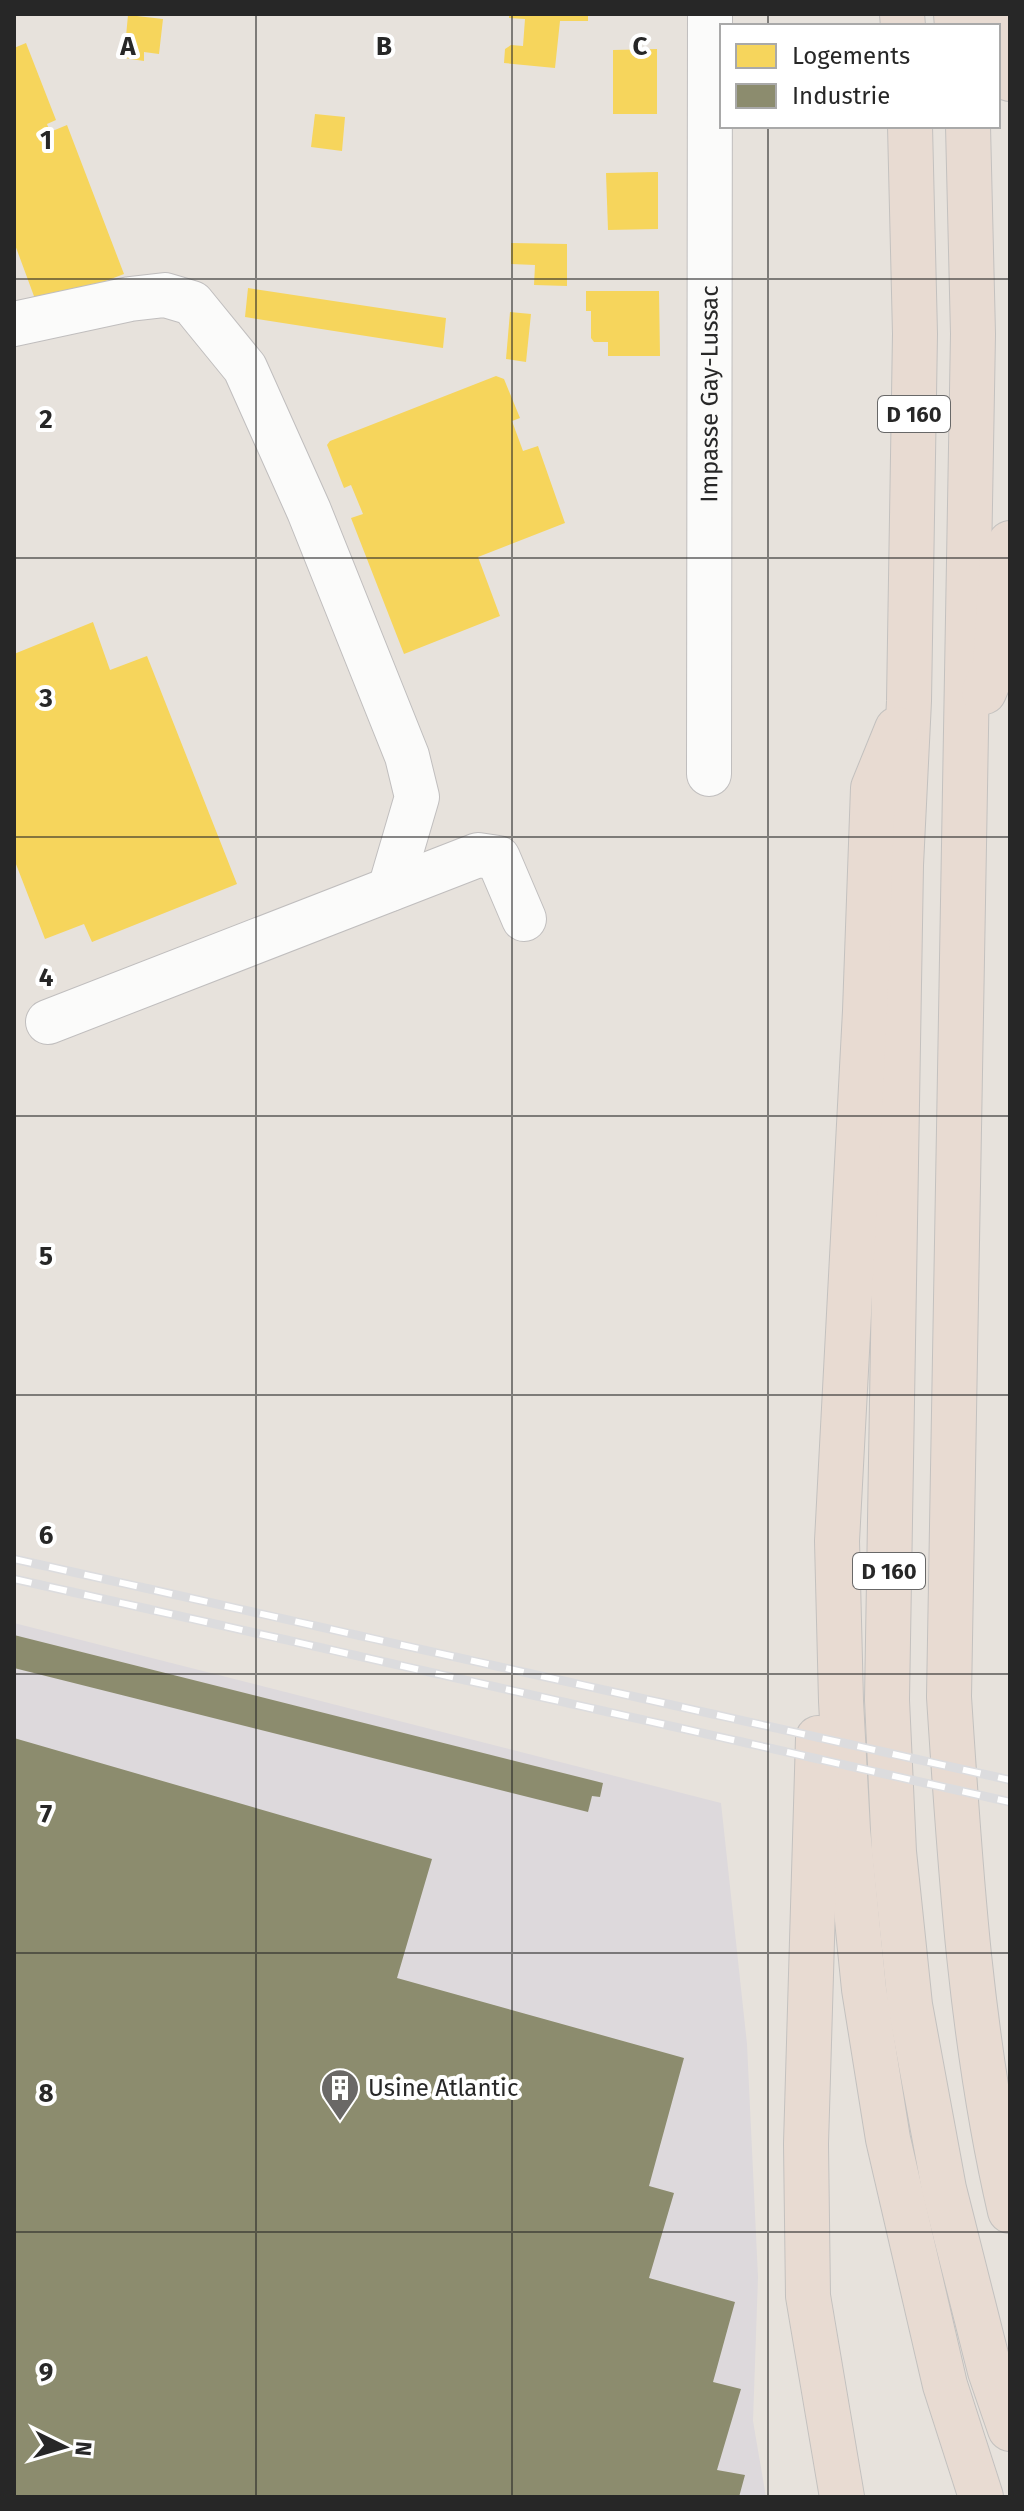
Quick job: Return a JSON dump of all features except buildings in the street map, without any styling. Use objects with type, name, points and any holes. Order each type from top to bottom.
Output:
[{"type":"highway","points":[[1000,56],[1010,79]]},
{"type":"highway","name":"D 160","points":[[910,128],[915,334],[909,701],[901,880],[888,1668],[894,1852],[910,2005],[944,2189],[990,2371],[1010,2429]]},
{"type":"highway","name":"D 160","points":[[968,128],[973,334],[949,1697],[959,1847],[974,1998],[1010,2211]]},
{"type":"highway","points":[[967,735],[995,666],[1002,558],[1010,543]]},
{"type":"highway","points":[[909,701],[873,788],[865,1011],[837,1541],[848,1830],[864,1989],[888,2139],[945,2385],[981,2497]]},
{"type":"highway","points":[[837,1541],[822,1606],[806,2144],[808,2296],[842,2497]]},
{"type":"street","name":"Impasse Gay-Lussac","points":[[709,774],[710,14]]},
{"type":"street","points":[[14,324],[130,299],[165,295],[192,303],[245,368],[309,511],[407,756],[417,797],[390,889]]},
{"type":"street","points":[[48,1022],[478,855],[498,858],[524,919]]},
{"type":"shaded area","name":"Usine Atlantic","points":[[14,1623],[721,1803],[747,2044],[758,2277],[753,2421],[766,2497],[14,2497]]},
{"type":"railway","points":[[14,1559],[1010,1780]]},
{"type":"railway","points":[[14,1579],[1010,1802]]},
{"type":"place","name":"Usine Atlantic","points":[[340,2122]]}]
